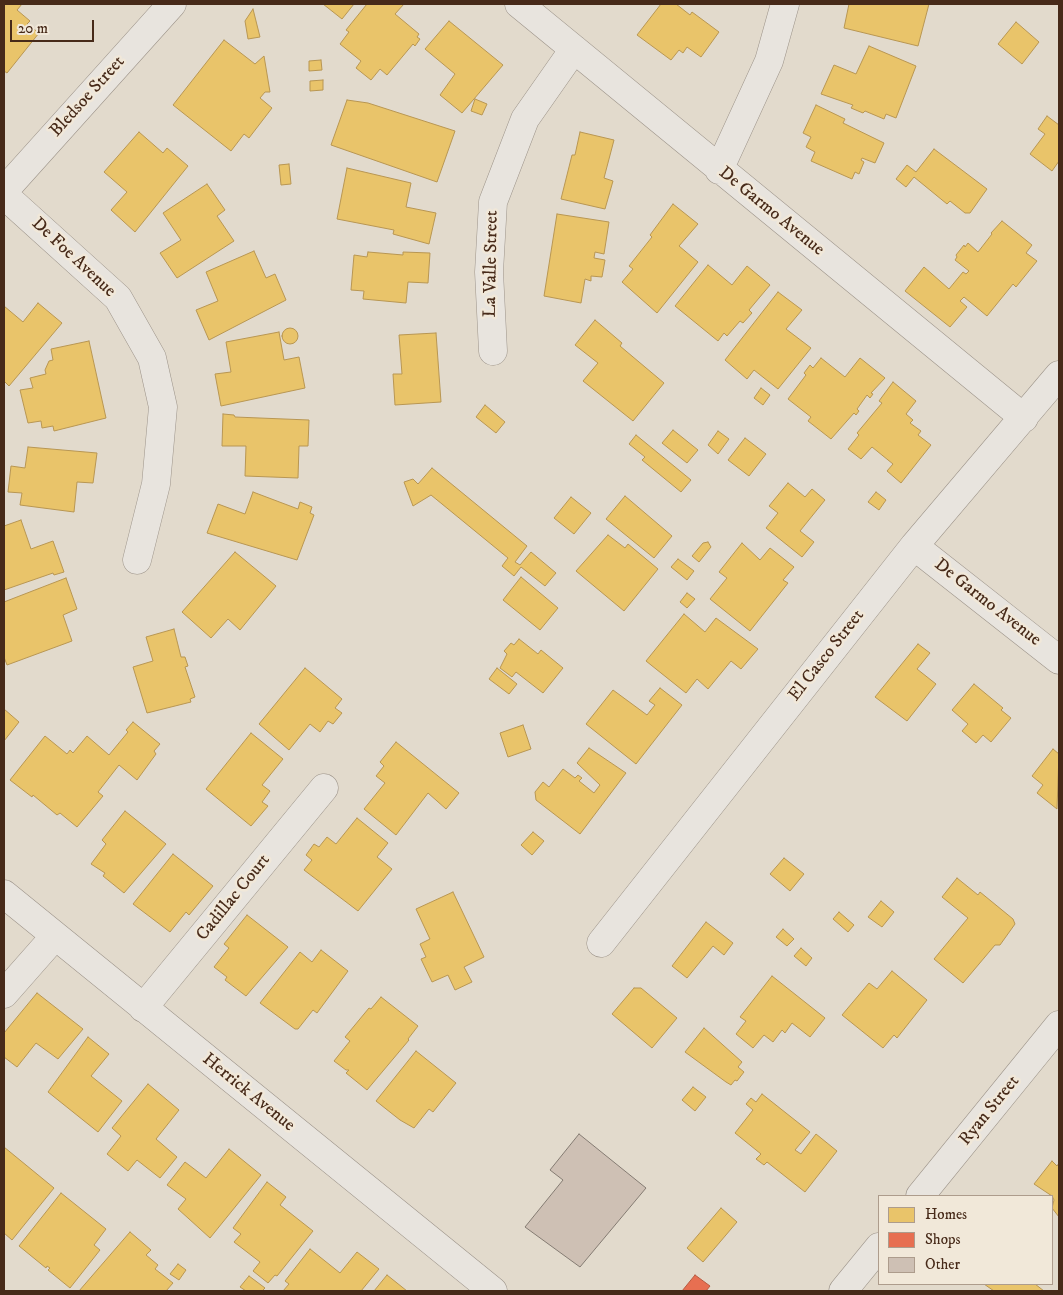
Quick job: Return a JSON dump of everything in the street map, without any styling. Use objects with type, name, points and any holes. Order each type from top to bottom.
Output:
[{"type":"street","name":"Bledsoe Street","points":[[4,193],[172,4]]},
{"type":"street","name":"De Garmo Avenue","points":[[519,4],[719,170],[1024,418]]},
{"type":"street","points":[[719,170],[769,62],[785,4]]},
{"type":"street","name":"La Valle Street","points":[[493,351],[489,272],[493,202],[525,119],[574,49]]},
{"type":"street","name":"De Foe Avenue","points":[[4,193],[118,298],[152,358],[163,407],[156,484],[137,560]]},
{"type":"street","name":"El Casco Street","points":[[602,943],[914,546],[1024,418],[1059,374]]},
{"type":"street","name":"De Garmo Avenue","points":[[914,546],[1059,660]]},
{"type":"street","name":"Cadillac Court","points":[[143,1008],[324,788]]},
{"type":"street","name":"Herrick Avenue","points":[[4,894],[493,1291]]},
{"type":"street","points":[[4,994],[55,936]]},
{"type":"street","name":"Ryan Street","points":[[921,1195],[1059,1025]]},
{"type":"street","points":[[843,1291],[878,1248]]},
{"type":"building: Homes","points":[[4,4],[22,4],[17,10],[30,21],[27,24],[39,33],[7,73],[4,71]]},
{"type":"building: Homes","points":[[323,4],[354,4],[342,19]]},
{"type":"building: Homes","points":[[367,4],[404,4],[395,14],[419,34],[417,37],[420,39],[415,46],[413,44],[387,75],[380,69],[371,80],[356,68],[361,61],[340,44],[349,32],[346,30]]},
{"type":"building: Homes","points":[[661,4],[676,4],[690,15],[692,12],[719,32],[701,57],[687,47],[683,53],[679,50],[671,60],[637,35]]},
{"type":"building: Homes","points":[[849,4],[929,4],[918,46],[844,28]]},
{"type":"building: Homes","points":[[253,9],[260,37],[248,39],[245,21]]},
{"type":"building: Homes","points":[[449,21],[503,65],[462,113],[440,95],[455,74],[425,49]]},
{"type":"building: Homes","points":[[1016,22],[1039,42],[1022,64],[998,44]]},
{"type":"building: Homes","points":[[224,40],[255,64],[264,56],[270,92],[265,92],[260,98],[272,108],[249,138],[244,134],[231,151],[173,105]]},
{"type":"building: Homes","points":[[869,46],[916,66],[896,118],[886,114],[884,119],[865,111],[863,113],[851,108],[853,105],[821,94],[834,65],[856,74]]},
{"type":"building: Homes","points":[[321,60],[322,70],[309,71],[309,61]]},
{"type":"building: Homes","points":[[323,80],[323,90],[310,91],[310,81]]},
{"type":"building: Homes","points":[[475,99],[487,104],[482,115],[471,111]]},
{"type":"building: Homes","points":[[347,100],[368,103],[455,131],[437,182],[331,145]]},
{"type":"building: Homes","points":[[816,105],[845,119],[843,123],[884,143],[875,163],[862,158],[861,160],[864,162],[859,174],[855,172],[852,179],[811,161],[815,152],[806,147],[811,137],[803,133]]},
{"type":"building: Homes","points":[[1047,116],[1059,125],[1059,161],[1052,171],[1030,154],[1045,134],[1038,129]]},
{"type":"building: Homes","points":[[139,132],[163,153],[167,148],[188,166],[135,232],[111,210],[127,192],[104,172]]},
{"type":"building: Homes","points":[[580,132],[614,140],[604,178],[613,181],[605,209],[561,199]]},
{"type":"building: Homes","points":[[934,149],[987,189],[970,213],[965,213],[950,201],[947,204],[914,177],[906,187],[896,179],[907,165],[916,172]]},
{"type":"building: Homes","points":[[289,164],[291,184],[281,185],[279,165]]},
{"type":"building: Homes","points":[[347,168],[411,183],[406,207],[436,213],[429,244],[393,234],[394,230],[337,219]]},
{"type":"building: Homes","points":[[207,184],[225,210],[217,216],[234,241],[177,278],[160,253],[181,240],[163,213]]},
{"type":"building: Homes","points":[[673,204],[698,224],[679,246],[698,262],[657,313],[622,282],[633,269],[629,266],[652,237],[650,235]]},
{"type":"building: Homes","points":[[557,214],[609,222],[604,254],[595,252],[594,258],[605,260],[602,277],[591,276],[591,281],[585,279],[581,303],[544,296]]},
{"type":"building: Homes","points":[[1002,221],[1032,245],[1026,253],[1037,261],[1016,287],[1013,284],[987,316],[964,297],[960,301],[967,307],[950,327],[905,291],[924,267],[949,289],[963,272],[966,274],[969,271],[955,260],[956,255],[968,243],[978,252]]},
{"type":"building: Homes","points":[[254,251],[266,278],[275,274],[286,300],[209,340],[196,310],[218,301],[206,272]]},
{"type":"building: Homes","points":[[368,252],[403,255],[403,252],[430,253],[428,283],[408,282],[406,303],[363,299],[364,291],[351,290],[354,255],[367,257]]},
{"type":"building: Homes","points":[[708,265],[732,285],[747,266],[770,285],[749,310],[752,313],[743,323],[740,321],[727,336],[724,333],[718,341],[675,306]]},
{"type":"building: Homes","points":[[778,292],[802,310],[786,329],[811,348],[778,389],[754,370],[747,379],[725,360]]},
{"type":"building: Homes","points":[[38,303],[62,323],[9,386],[4,381],[4,306],[23,322]]},
{"type":"building: Homes","points":[[595,320],[622,343],[620,346],[664,383],[633,421],[583,381],[598,363],[575,345]]},
{"type":"building: Homes","points":[[290,328],[296,330],[298,336],[296,342],[290,344],[284,342],[282,336],[284,330]]},
{"type":"building: Homes","points":[[279,332],[284,360],[299,357],[305,388],[221,406],[215,374],[231,372],[226,342]]},
{"type":"building: Homes","points":[[436,333],[441,402],[395,405],[393,374],[402,374],[399,335]]},
{"type":"building: Homes","points":[[89,341],[106,418],[54,431],[53,426],[42,428],[41,421],[28,423],[20,390],[33,388],[30,378],[46,374],[45,370],[49,361],[53,360],[51,349]]},
{"type":"building: Homes","points":[[821,358],[845,377],[860,358],[885,378],[871,393],[873,394],[870,398],[867,395],[857,409],[859,411],[856,415],[854,413],[831,439],[808,421],[811,417],[788,399],[806,375],[804,373],[810,365],[813,368]]},
{"type":"building: Homes","points":[[893,382],[916,401],[906,414],[913,420],[910,423],[921,431],[918,435],[931,445],[901,483],[887,471],[893,464],[872,447],[861,459],[848,449],[859,435],[857,433],[882,403],[879,401]]},
{"type":"building: Homes","points":[[761,388],[770,395],[763,405],[754,398]]},
{"type":"building: Homes","points":[[485,405],[505,422],[496,433],[476,417]]},
{"type":"building: Homes","points":[[223,414],[234,415],[235,417],[309,420],[308,446],[299,446],[298,478],[245,476],[246,446],[222,446]]},
{"type":"building: Homes","points":[[673,430],[698,450],[687,463],[662,443]]},
{"type":"building: Homes","points":[[718,431],[729,439],[718,454],[708,445]]},
{"type":"building: Homes","points":[[636,435],[691,480],[681,492],[642,460],[645,457],[629,444]]},
{"type":"building: Homes","points":[[745,438],[766,454],[749,476],[728,460]]},
{"type":"building: Homes","points":[[28,447],[97,453],[93,483],[77,482],[74,512],[20,505],[22,493],[8,492],[11,466],[25,468]]},
{"type":"building: Homes","points":[[432,468],[527,546],[515,562],[520,565],[531,552],[556,573],[545,586],[521,567],[514,576],[502,566],[508,558],[431,495],[413,506],[404,482],[413,479],[418,484]]},
{"type":"building: Homes","points":[[788,483],[805,497],[812,489],[825,500],[800,531],[814,542],[802,557],[766,528],[778,513],[769,506]]},
{"type":"building: Homes","points":[[253,492],[298,509],[300,502],[312,507],[310,513],[314,515],[297,560],[207,533],[218,504],[245,514]]},
{"type":"building: Homes","points":[[876,492],[886,500],[879,510],[868,502]]},
{"type":"building: Homes","points":[[625,496],[672,536],[654,558],[606,519]]},
{"type":"building: Homes","points":[[571,497],[591,513],[574,534],[554,518]]},
{"type":"building: Homes","points":[[21,520],[31,549],[53,541],[64,572],[54,575],[53,573],[4,590],[4,526]]},
{"type":"building: Homes","points":[[608,535],[625,548],[628,544],[658,569],[624,611],[576,571]]},
{"type":"building: Homes","points":[[708,542],[711,547],[699,562],[692,556],[703,543]]},
{"type":"building: Homes","points":[[742,543],[760,560],[770,548],[794,567],[783,580],[788,583],[750,631],[710,599],[727,578],[719,572]]},
{"type":"building: Homes","points":[[235,552],[276,586],[240,630],[228,619],[211,638],[182,612]]},
{"type":"building: Homes","points":[[678,559],[694,571],[687,580],[671,567]]},
{"type":"building: Homes","points":[[521,577],[558,608],[540,630],[503,600]]},
{"type":"building: Homes","points":[[66,578],[77,609],[63,615],[72,641],[7,665],[4,657],[4,602]]},
{"type":"building: Homes","points":[[687,593],[695,599],[687,608],[680,602]]},
{"type":"building: Homes","points":[[684,614],[705,632],[716,618],[758,649],[741,669],[731,661],[708,689],[697,679],[686,693],[646,661]]},
{"type":"building: Homes","points":[[174,629],[181,657],[185,657],[188,666],[185,667],[195,697],[190,699],[191,702],[147,713],[133,667],[153,661],[146,637]]},
{"type":"building: Homes","points":[[519,639],[538,654],[541,650],[563,668],[543,693],[516,672],[512,677],[500,668],[507,654],[504,651],[511,643],[514,645]]},
{"type":"building: Homes","points":[[918,644],[930,653],[917,669],[936,684],[907,721],[875,697]]},
{"type":"building: Homes","points":[[305,668],[342,699],[335,708],[342,713],[333,724],[328,721],[320,732],[310,724],[289,750],[259,724]]},
{"type":"building: Homes","points":[[497,668],[517,684],[509,694],[489,679]]},
{"type":"building: Homes","points":[[974,684],[1003,708],[1001,710],[1011,718],[991,742],[983,735],[976,743],[962,731],[968,724],[952,710]]},
{"type":"building: Homes","points":[[660,688],[682,705],[636,764],[586,724],[613,690],[647,715],[655,705],[649,701]]},
{"type":"building: Homes","points":[[4,709],[19,722],[4,741]]},
{"type":"building: Homes","points":[[133,722],[160,744],[154,751],[156,754],[137,780],[119,765],[98,792],[103,796],[77,827],[60,813],[57,815],[33,795],[32,797],[10,780],[45,736],[67,754],[70,750],[73,753],[87,736],[109,755],[128,732],[126,730]]},
{"type":"building: Homes","points":[[523,725],[531,749],[508,757],[500,733]]},
{"type":"building: Homes","points":[[251,733],[283,759],[262,785],[270,791],[262,802],[268,806],[251,826],[206,789]]},
{"type":"building: Homes","points":[[396,742],[459,793],[446,809],[428,793],[396,835],[364,809],[385,783],[376,776],[384,766],[380,762]]},
{"type":"building: Homes","points":[[589,748],[626,773],[580,834],[536,800],[535,792],[543,782],[549,787],[563,769],[575,778],[578,775],[582,778],[579,781],[594,793],[600,785],[577,763]]},
{"type":"building: Homes","points":[[1053,749],[1059,754],[1057,809],[1037,793],[1043,785],[1032,776]]},
{"type":"building: Homes","points":[[125,811],[166,844],[124,893],[103,876],[105,873],[91,864],[106,844],[102,840]]},
{"type":"building: Homes","points":[[357,818],[388,843],[377,857],[392,869],[358,911],[304,870],[312,860],[306,855],[314,844],[319,847],[327,837],[336,844]]},
{"type":"building: Homes","points":[[533,832],[544,841],[532,855],[521,845]]},
{"type":"building: Homes","points":[[173,854],[213,886],[189,915],[186,912],[170,932],[133,904]]},
{"type":"building: Homes","points":[[784,858],[804,874],[790,891],[770,874]]},
{"type":"building: Homes","points":[[957,878],[978,895],[980,892],[1013,919],[1015,924],[1000,945],[995,945],[963,983],[934,959],[968,918],[942,897]]},
{"type":"building: Homes","points":[[453,892],[484,957],[464,967],[472,982],[455,990],[448,975],[432,982],[421,959],[426,957],[420,944],[430,939],[416,909]]},
{"type":"building: Homes","points":[[881,901],[894,912],[882,927],[868,917]]},
{"type":"building: Homes","points":[[839,912],[854,925],[848,932],[833,919]]},
{"type":"building: Homes","points":[[247,915],[288,947],[246,996],[225,980],[227,977],[214,967],[229,948],[224,944]]},
{"type":"building: Homes","points":[[706,922],[733,943],[724,955],[713,946],[687,978],[672,966]]},
{"type":"building: Homes","points":[[783,929],[794,939],[787,946],[776,937]]},
{"type":"building: Homes","points":[[801,948],[812,958],[806,966],[794,956]]},
{"type":"building: Homes","points":[[321,950],[348,971],[317,1013],[313,1010],[298,1029],[295,1029],[260,1003],[300,952],[312,962]]},
{"type":"building: Homes","points":[[892,971],[927,1000],[897,1038],[894,1035],[883,1048],[842,1015],[869,983],[877,989]]},
{"type":"building: Homes","points":[[772,976],[825,1018],[810,1037],[792,1023],[785,1033],[782,1030],[773,1042],[764,1035],[753,1048],[736,1034],[746,1021],[740,1017]]},
{"type":"building: Homes","points":[[634,988],[641,988],[677,1018],[652,1048],[612,1014]]},
{"type":"building: Homes","points":[[37,993],[83,1029],[58,1059],[36,1043],[17,1067],[4,1057],[4,1033]]},
{"type":"building: Homes","points":[[381,997],[418,1026],[409,1040],[367,1090],[346,1073],[349,1070],[346,1070],[334,1061],[350,1041],[345,1037],[369,1008],[371,1009]]},
{"type":"building: Homes","points":[[704,1028],[742,1062],[738,1067],[744,1072],[731,1085],[685,1052]]},
{"type":"building: Homes","points":[[88,1037],[109,1054],[91,1076],[122,1101],[98,1132],[48,1092]]},
{"type":"building: Homes","points":[[416,1051],[456,1083],[433,1112],[429,1109],[414,1128],[400,1120],[376,1101]]},
{"type":"building: Homes","points":[[148,1084],[179,1110],[156,1139],[177,1157],[160,1178],[137,1160],[128,1171],[107,1154],[121,1136],[112,1128]]},
{"type":"building: Homes","points":[[693,1087],[706,1097],[695,1111],[682,1100]]},
{"type":"building: Homes","points":[[762,1094],[810,1132],[795,1150],[801,1154],[816,1134],[837,1151],[805,1192],[767,1162],[764,1165],[756,1159],[761,1154],[735,1133],[753,1110],[746,1104],[751,1098],[756,1102]]},
{"type":"building: Homes","points":[[4,1147],[54,1188],[12,1240],[4,1233]]},
{"type":"building: Homes","points":[[229,1149],[261,1175],[210,1238],[178,1209],[186,1199],[167,1185],[185,1162],[206,1178]]},
{"type":"building: Homes","points":[[1052,1161],[1057,1166],[1059,1163],[1059,1217],[1053,1209],[1053,1195],[1034,1184]]},
{"type":"building: Homes","points":[[267,1182],[286,1197],[280,1205],[313,1231],[277,1276],[275,1275],[268,1283],[253,1271],[260,1262],[234,1242],[241,1234],[233,1228]]},
{"type":"building: Homes","points":[[61,1193],[106,1229],[94,1245],[100,1250],[70,1288],[48,1270],[50,1268],[47,1266],[46,1268],[19,1246]]},
{"type":"building: Homes","points":[[721,1208],[737,1222],[703,1262],[687,1248]]},
{"type":"building: Homes","points":[[130,1232],[151,1250],[146,1255],[158,1265],[155,1269],[173,1283],[166,1291],[79,1291]]},
{"type":"building: Homes","points":[[310,1249],[340,1273],[357,1252],[379,1269],[361,1291],[283,1291],[289,1284],[285,1281]]},
{"type":"building: Homes","points":[[178,1264],[186,1270],[179,1280],[170,1274]]},
{"type":"building: Homes","points":[[387,1275],[407,1291],[374,1291]]},
{"type":"building: Homes","points":[[249,1276],[265,1288],[262,1291],[246,1291],[240,1287]]},
{"type":"building: Homes","points":[[985,1285],[1036,1285],[1044,1291],[994,1291]]},
{"type":"building: Shops","points":[[695,1275],[710,1286],[706,1291],[682,1291]]},
{"type":"building: Other","points":[[579,1134],[646,1188],[580,1267],[525,1227],[563,1180],[550,1170]]}]
